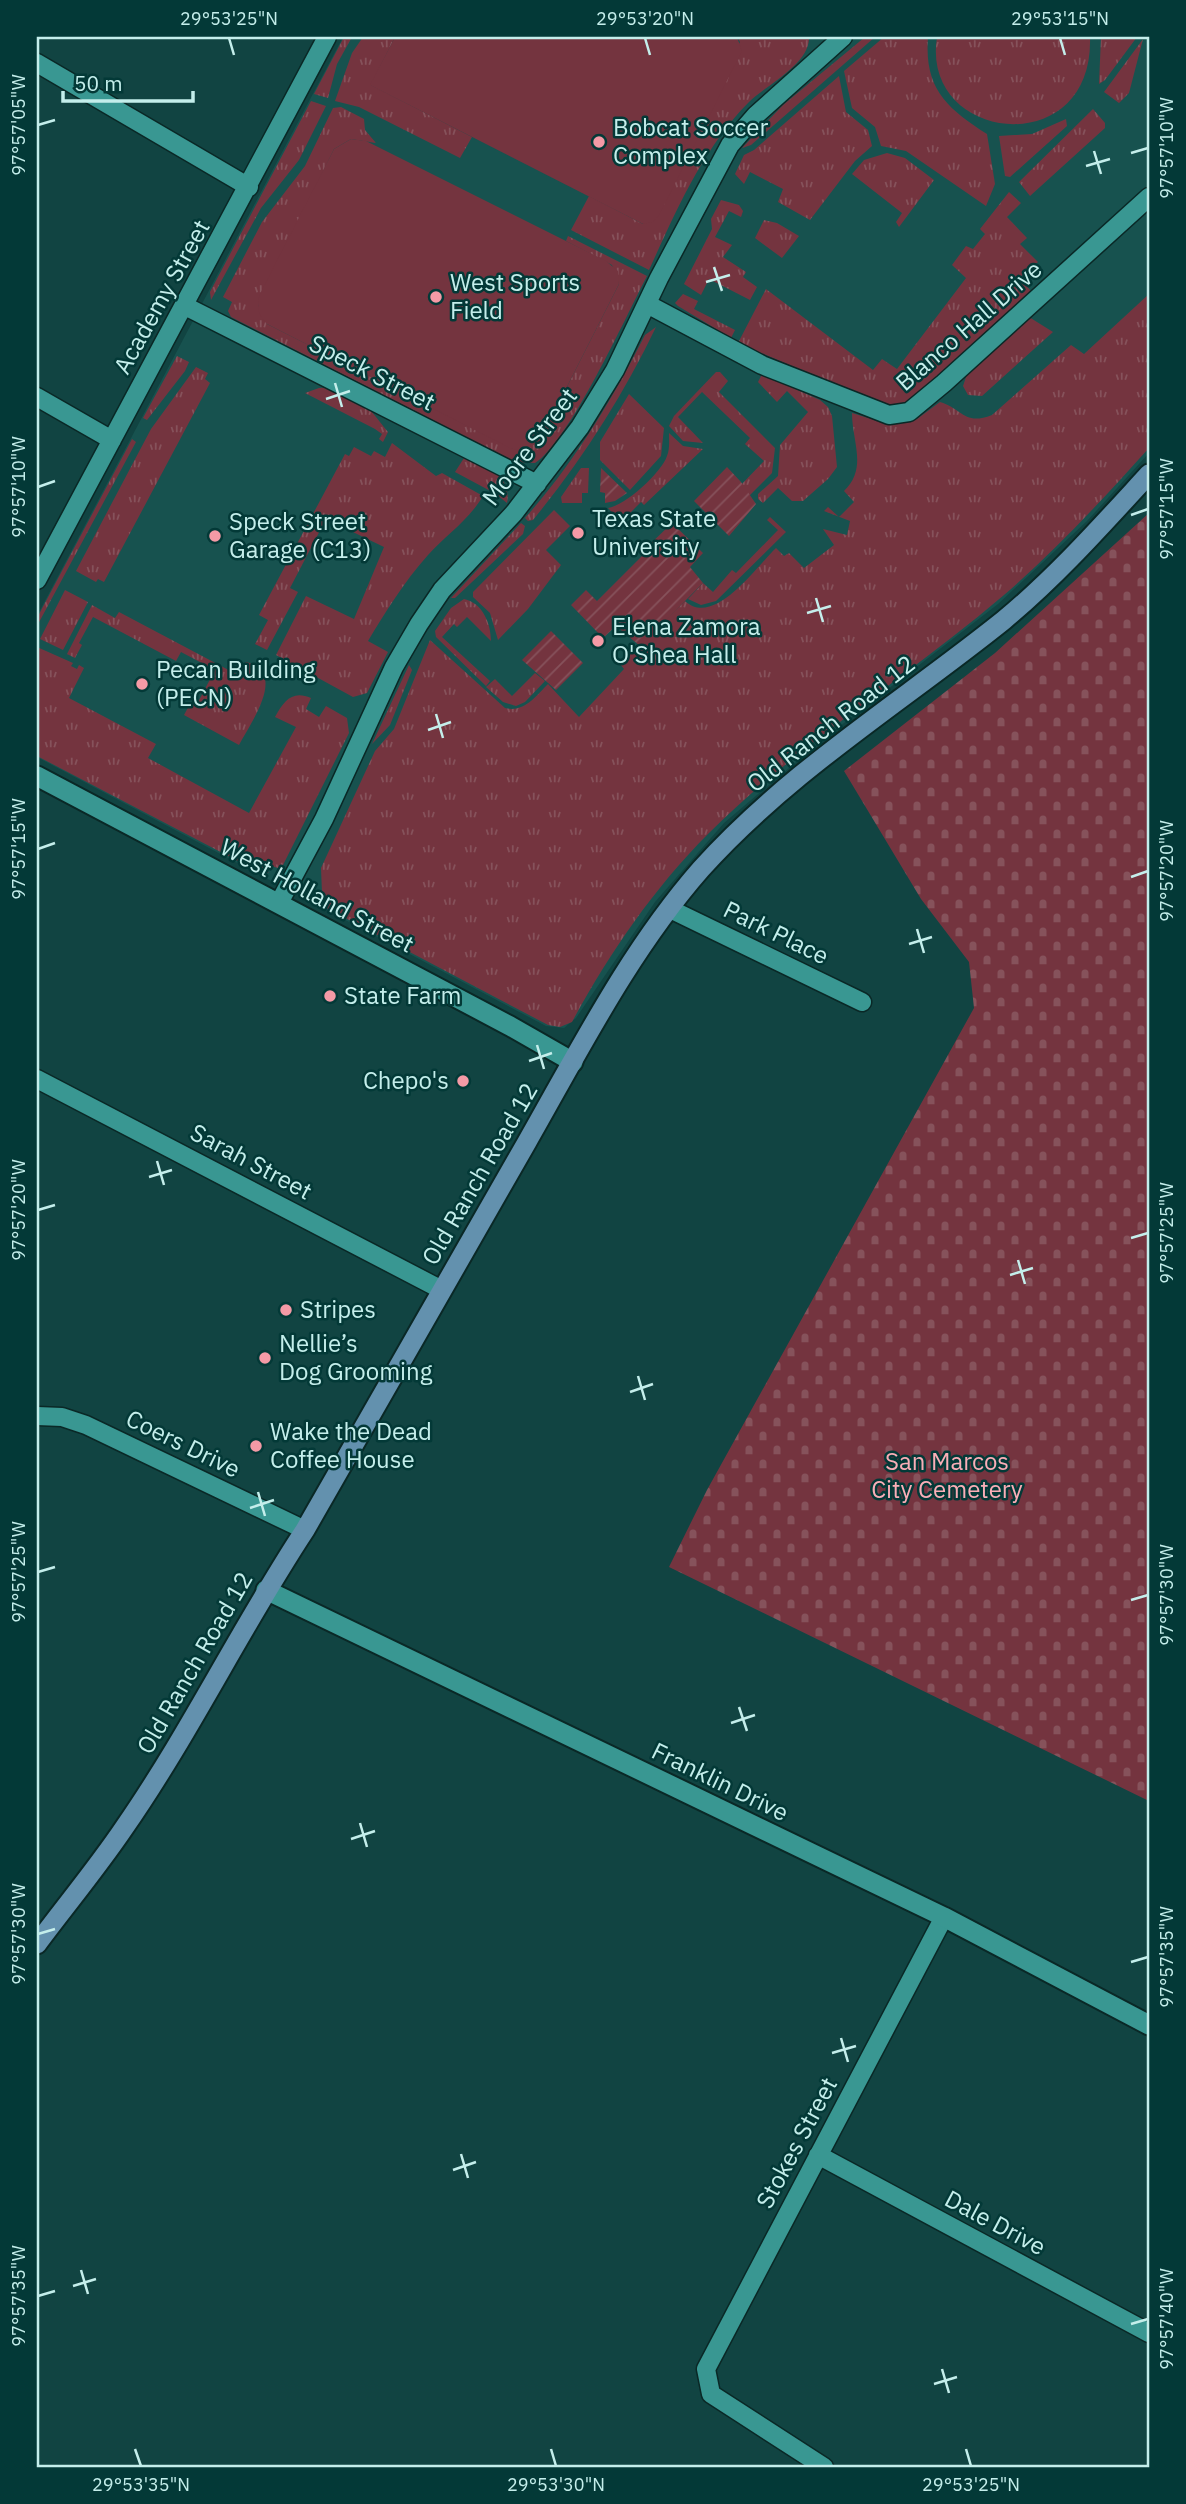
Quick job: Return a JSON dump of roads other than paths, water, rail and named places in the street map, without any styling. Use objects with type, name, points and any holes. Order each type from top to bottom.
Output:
[{"type":"main road","name":"Old Ranch Road 12","points":[[37,1944],[124,1828],[265,1590],[305,1530],[633,961],[670,909],[704,867],[755,815],[825,756],[1007,617],[1073,557],[1149,474]]},
{"type":"street","name":"Academy Street","points":[[37,580],[327,37]]},
{"type":"street","name":"Moore Street","points":[[279,903],[324,819],[405,646],[442,590],[514,513],[597,399],[730,145],[756,115],[843,37]]},
{"type":"street","points":[[37,63],[249,187]]},
{"type":"street","name":"Blanco Hall Drive","points":[[647,304],[762,365],[889,415],[898,415],[909,412],[964,366],[1149,197]]},
{"type":"street","name":"Speck Street","points":[[185,306],[537,484]]},
{"type":"street","points":[[37,397],[112,440]]},
{"type":"street","name":"West Holland Street","points":[[38,774],[573,1062]]},
{"type":"street","name":"Park Place","points":[[670,909],[862,1002]]},
{"type":"street","name":"Sarah Street","points":[[37,1079],[442,1290]]},
{"type":"street","name":"Coers Drive","points":[[37,1416],[62,1417],[86,1425],[305,1530]]},
{"type":"street","name":"Franklin Drive","points":[[265,1590],[944,1917],[1149,2025]]},
{"type":"street","name":"Stokes Street","points":[[824,2467],[711,2394],[706,2369],[944,1917]]},
{"type":"street","name":"Dale Drive","points":[[818,2155],[1149,2333]]},
{"type":"place","name":"Bobcat Soccer Complex","points":[[599,142]]},
{"type":"place","name":"West Sports Field","points":[[436,297]]},
{"type":"place","name":"Texas State University","points":[[578,533]]},
{"type":"place","name":"Speck Street Garage (C13)","points":[[215,536]]},
{"type":"place","name":"Elena Zamora O'Shea Hall","points":[[598,641]]},
{"type":"place","name":"Pecan Building (PECN)","points":[[142,684]]},
{"type":"place","name":"State Farm","points":[[330,996]]},
{"type":"place","name":"Chepo's","points":[[463,1081]]},
{"type":"place","name":"Stripes","points":[[286,1310]]},
{"type":"place","name":"Nellie’s Dog Grooming","points":[[265,1358]]},
{"type":"place","name":"Wake the Dead Coffee House","points":[[256,1446]]},
{"type":"park label","name":"San Marcos City Cemetery","points":[[947,1476]]}]
